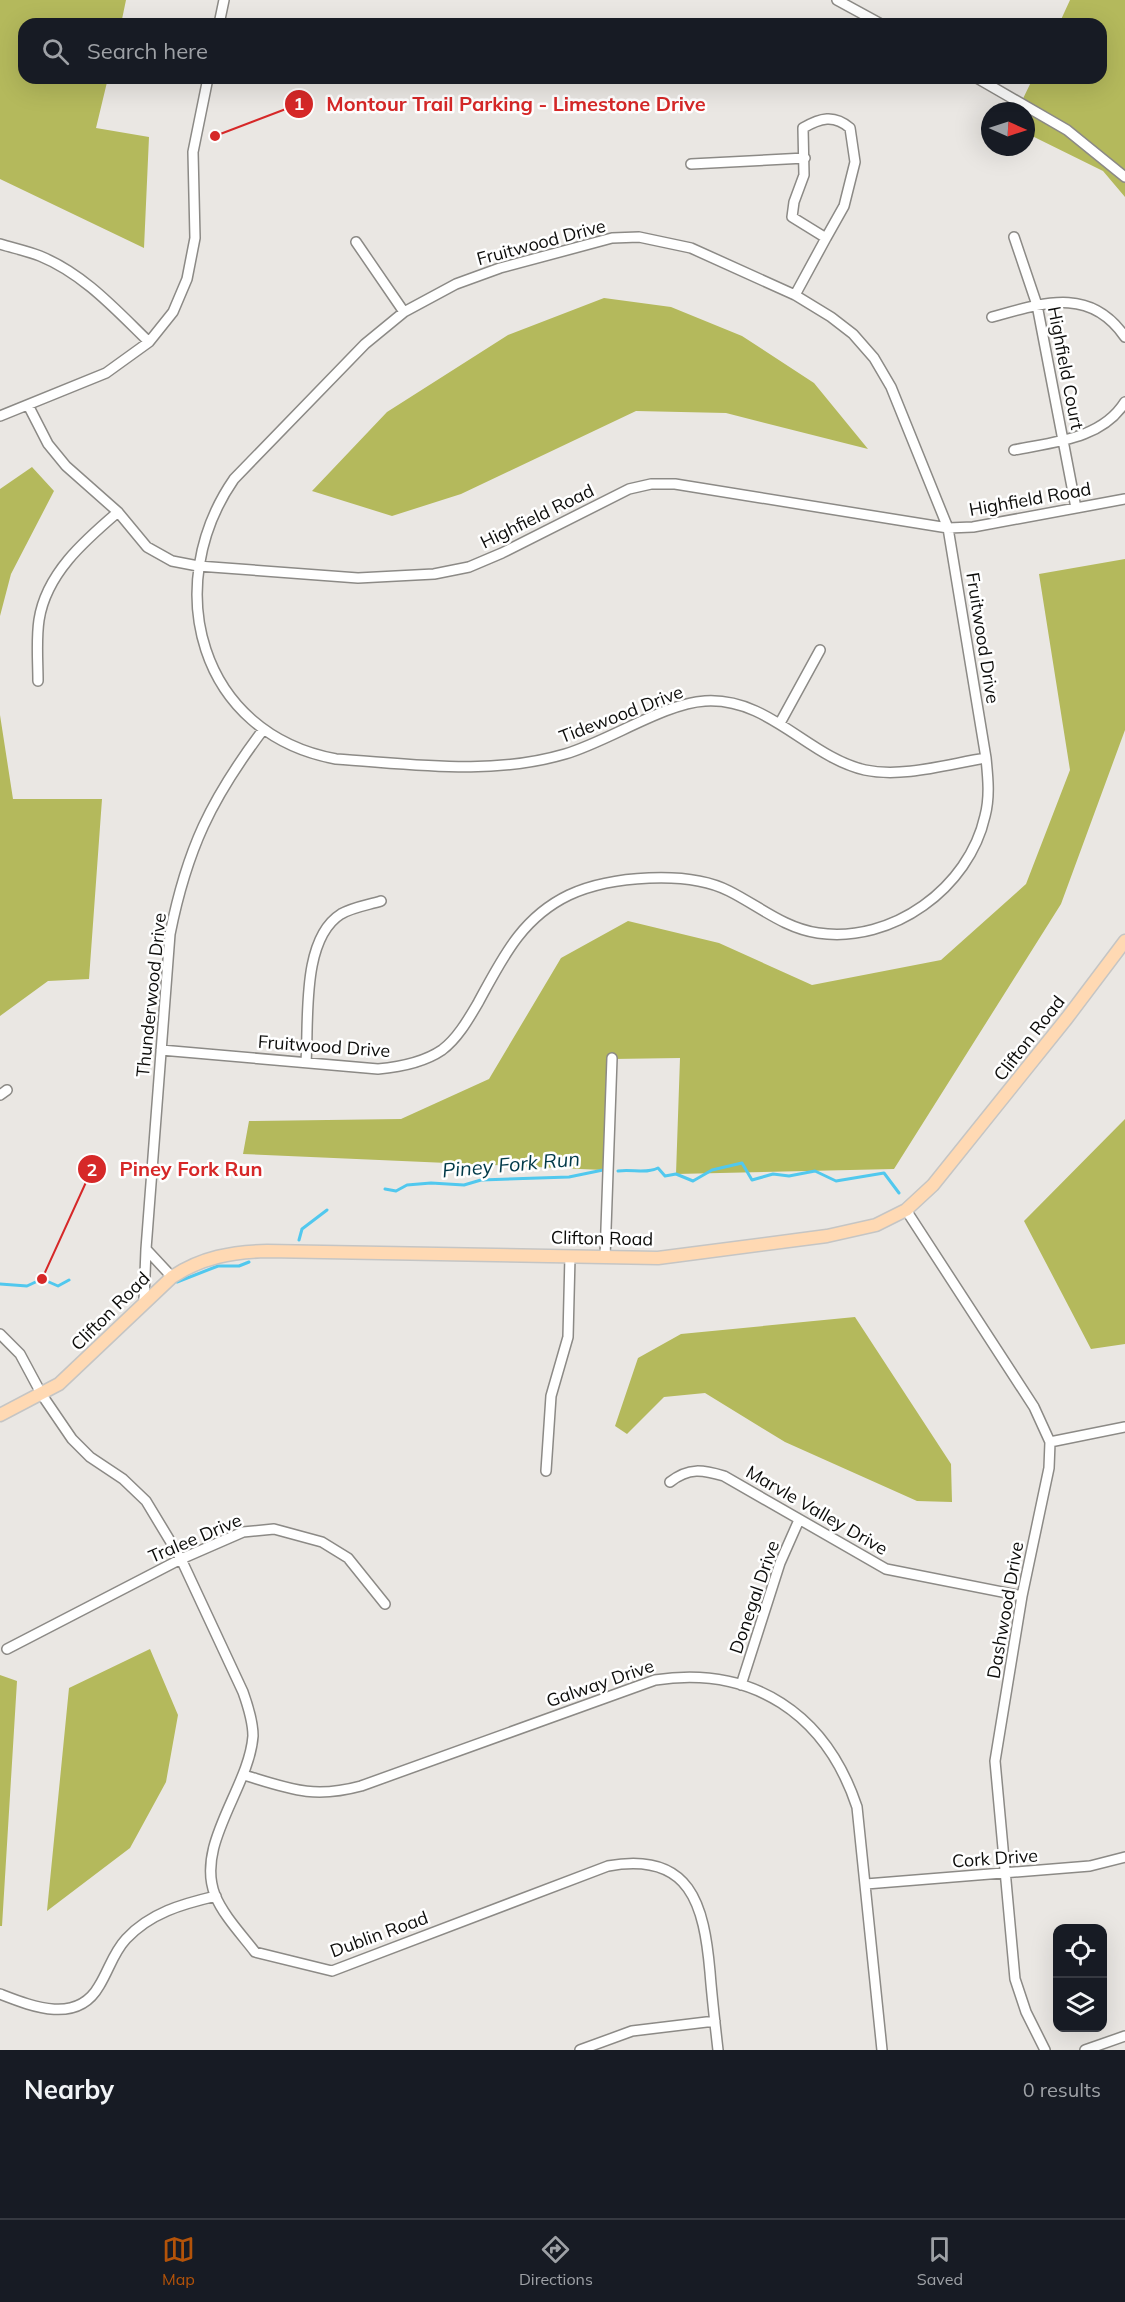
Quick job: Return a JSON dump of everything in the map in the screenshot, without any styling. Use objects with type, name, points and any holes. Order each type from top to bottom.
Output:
[{"type":"main road","name":"Clifton Road","points":[[0,1415],[42,1395],[75,1371],[144,1301],[172,1277],[201,1261],[236,1252],[676,1257],[850,1233],[876,1225],[906,1210],[949,1167],[1068,1018],[1125,940]]},
{"type":"street","points":[[220,18],[224,0]]},
{"type":"street","points":[[837,0],[871,18]]},
{"type":"street","points":[[0,416],[106,374],[149,342],[172,312],[188,279],[195,238],[193,152],[207,84]]},
{"type":"street","points":[[987,84],[1067,130],[1125,177]]},
{"type":"street","points":[[795,294],[844,206],[855,162],[850,128],[840,119],[818,119],[803,128],[804,175],[794,202],[792,217],[826,238]]},
{"type":"street","points":[[691,164],[805,158]]},
{"type":"street","name":"Fruitwood Drive","points":[[161,1050],[378,1069],[399,1067],[442,1050],[471,1015],[513,940],[551,905],[595,885],[620,880],[679,879],[704,883],[727,890],[770,916],[795,927],[819,933],[846,933],[878,928],[926,905],[963,867],[976,843],[985,817],[989,791],[986,758],[948,528],[891,387],[874,358],[853,334],[795,294],[691,248],[639,237],[612,238],[500,268],[456,284],[404,312],[365,344],[234,479],[217,503],[206,528],[198,566]]},
{"type":"street","name":"Highfield Court","points":[[1014,237],[1037,305],[1076,508]]},
{"type":"street","points":[[356,242],[404,312]]},
{"type":"street","points":[[0,244],[41,256],[69,272],[100,295],[149,342]]},
{"type":"street","points":[[992,317],[1037,305],[1068,302],[1087,304],[1116,324],[1125,337]]},
{"type":"street","points":[[1014,450],[1063,440],[1106,424],[1125,402]]},
{"type":"street","name":"Highfield Road","points":[[28,405],[48,444],[66,466],[118,512],[147,547],[172,561],[198,566],[358,578],[393,579],[434,574],[469,567],[502,553],[628,489],[651,484],[675,484],[948,528],[973,527],[1125,499]]},
{"type":"street","points":[[38,681],[39,620],[48,591],[75,552],[118,512]]},
{"type":"street","name":"Tidewood Drive","points":[[198,566],[198,614],[204,651],[222,684],[238,708],[263,730],[289,744],[325,758],[465,767],[531,763],[567,753],[683,705],[704,701],[728,702],[780,723],[842,762],[865,770],[892,772],[986,758]]},
{"type":"street","points":[[780,723],[820,650]]},
{"type":"street","name":"Thunderwood Drive","points":[[144,1301],[170,934],[180,885],[193,845],[215,802],[237,764],[263,730]]},
{"type":"street","points":[[306,1062],[312,960],[318,941],[329,924],[341,914],[381,901]]},
{"type":"street","points":[[605,1257],[612,1058]]},
{"type":"street","name":"Dashwood Drive","points":[[906,1210],[1034,1407],[1050,1442],[1049,1468],[1022,1596],[995,1761],[1015,1979],[1026,2012],[1045,2050]]},
{"type":"street","points":[[146,1249],[172,1277]]},
{"type":"street","points":[[546,1471],[551,1396],[568,1337],[570,1256]]},
{"type":"street","name":"Dublin Road","points":[[0,1334],[20,1354],[42,1395],[72,1439],[90,1457],[123,1479],[146,1501],[181,1559],[251,1712],[253,1737],[244,1775],[214,1845],[211,1874],[216,1896],[255,1952],[332,1971],[608,1866],[628,1863],[649,1864],[668,1871],[684,1884],[698,1903],[706,1927],[718,2050]]},
{"type":"street","points":[[1050,1442],[1125,1427]]},
{"type":"street","name":"Marvle Valley Drive","points":[[670,1482],[683,1472],[703,1470],[724,1476],[886,1569],[1022,1596]]},
{"type":"street","name":"Donegal Drive","points":[[741,1685],[780,1563],[799,1520]]},
{"type":"street","name":"Tralee Drive","points":[[7,1649],[181,1559],[243,1532],[274,1529],[322,1542],[348,1558],[384,1604]]},
{"type":"street","name":"Galway Drive","points":[[244,1775],[312,1794],[334,1793],[361,1786],[655,1680],[685,1676],[741,1685],[767,1695],[813,1727],[830,1748],[847,1776],[857,1807],[882,2050]]},
{"type":"street","name":"Cork Drive","points":[[866,1884],[1005,1875],[1090,1866],[1125,1857]]},
{"type":"street","points":[[0,1994],[41,2009],[59,2010],[76,2006],[99,1987],[114,1954],[142,1924],[176,1907],[216,1896]]},
{"type":"street","points":[[580,2050],[632,2031],[715,2021]]},
{"type":"street","points":[[1085,2050],[1125,2036]]},
{"type":"green space","points":[[0,0],[126,0],[122,18],[18,18],[18,84],[107,84],[96,128],[149,137],[144,248],[0,179]]},
{"type":"green space","points":[[1070,0],[1125,0],[1125,197],[1103,171],[1035,137],[1035,102],[1021,102],[1030,84],[1107,84],[1107,18],[1062,18]]},
{"type":"green space","points":[[604,298],[671,307],[742,336],[814,383],[868,449],[726,413],[636,411],[461,494],[392,516],[312,491],[387,412],[508,335]]},
{"type":"green space","points":[[32,467],[54,491],[11,574],[0,616],[0,489]]},
{"type":"green space","points":[[1125,559],[1125,730],[1061,904],[894,1169],[676,1174],[680,1058],[612,1059],[603,1170],[243,1154],[249,1121],[401,1119],[489,1079],[561,958],[628,921],[719,943],[812,985],[941,960],[1026,884],[1070,770],[1039,574]]},
{"type":"green space","points":[[0,715],[13,799],[102,799],[89,979],[48,981],[0,1016]]},
{"type":"green space","points":[[1125,1119],[1125,1344],[1091,1349],[1024,1221]]},
{"type":"green space","points":[[855,1317],[951,1464],[952,1502],[917,1501],[785,1442],[705,1393],[664,1397],[627,1434],[615,1426],[638,1358],[681,1334]]},
{"type":"green space","points":[[150,1649],[178,1715],[166,1782],[130,1848],[47,1911],[69,1688]]},
{"type":"green space","points":[[0,1675],[17,1681],[2,1926],[0,1926]]},
{"type":"waterway","points":[[618,1171],[649,1171],[658,1168],[665,1176],[676,1174],[693,1181],[712,1170],[742,1163],[752,1180],[773,1174],[789,1176],[815,1171],[836,1181],[884,1173],[899,1193]]},
{"type":"waterway","name":"Piney Fork Run","points":[[385,1189],[396,1191],[407,1185],[431,1183],[464,1185],[481,1180],[569,1177],[603,1170]]},
{"type":"waterway","name":"Piney Fork Run","points":[[299,1240],[302,1229],[327,1210]]},
{"type":"waterway","name":"Piney Fork Run","points":[[177,1282],[218,1266],[239,1266],[249,1262]]},
{"type":"waterway","name":"Piney Fork Run","points":[[0,1284],[27,1286],[42,1279],[58,1286],[69,1280]]},
{"type":"place","name":"Montour Trail Parking - Limestone Drive","points":[[215,136]]},
{"type":"place","name":"Piney Fork Run","points":[[42,1279]]}]
